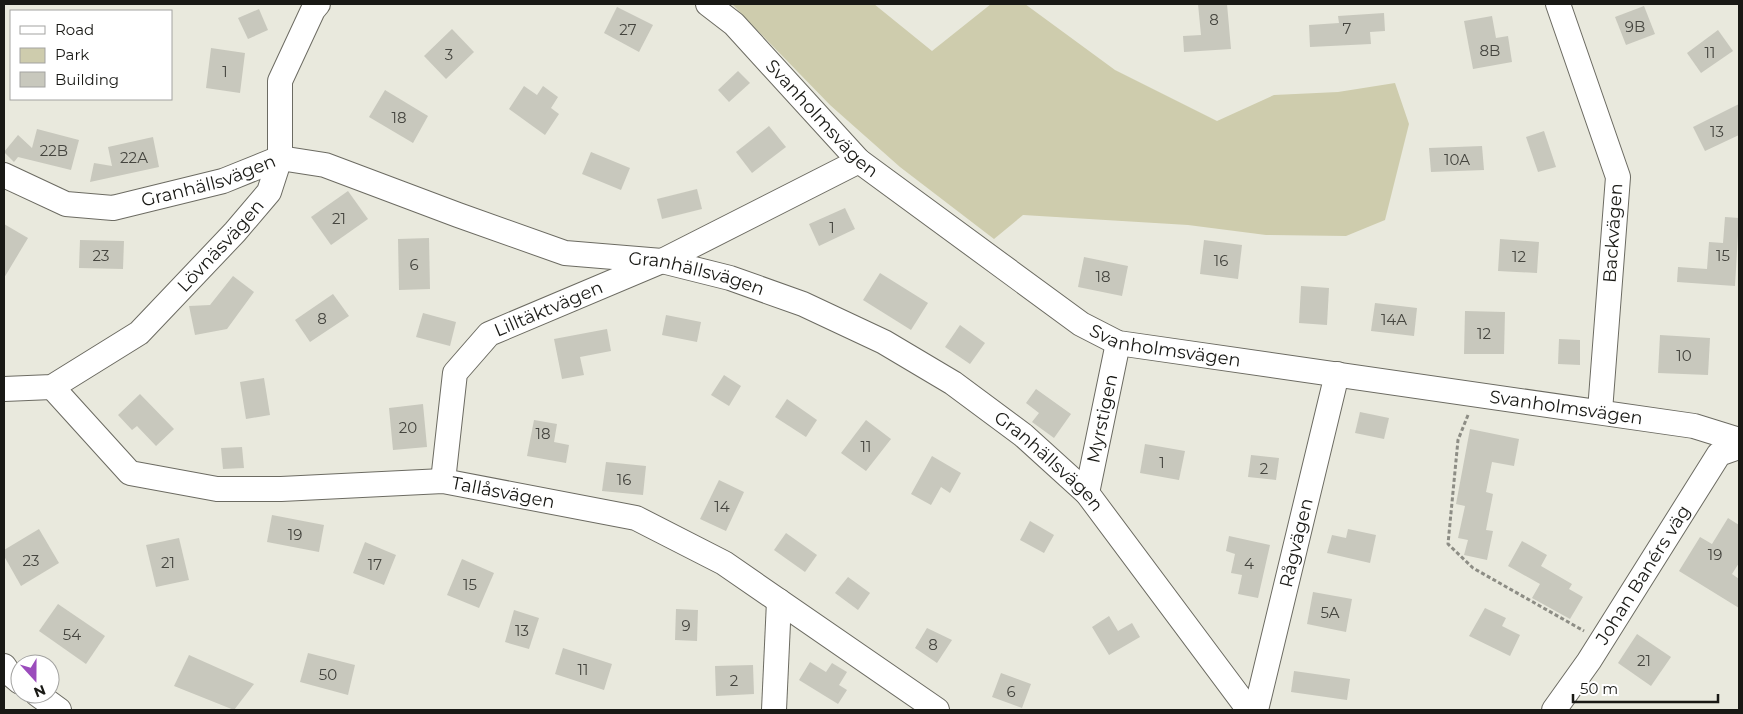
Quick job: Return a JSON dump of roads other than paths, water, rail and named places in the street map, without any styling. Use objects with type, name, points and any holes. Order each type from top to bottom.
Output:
[{"type":"street","name":"Svanholmsvägen","points":[[708,4],[734,24],[859,161],[1081,324],[1118,343],[1600,411],[1694,426],[1739,440]]},
{"type":"street","name":"Backvägen","points":[[1558,4],[1618,177],[1600,411]]},
{"type":"street","name":"Lövnäsvägen","points":[[4,389],[52,387],[139,334],[235,232],[269,192],[280,158],[280,81],[311,6]]},
{"type":"street","name":"Granhällsvägen","points":[[4,175],[66,204],[113,208],[223,181],[280,158],[326,165],[458,215],[566,253],[662,261],[730,278],[803,304],[884,342],[954,383],[1024,435],[1087,493],[1249,710]]},
{"type":"street","name":"Lilltäktvägen","points":[[443,481],[455,373],[489,334],[662,261],[859,161]]},
{"type":"street","name":"Myrstigen","points":[[1087,493],[1118,343]]},
{"type":"street","name":"Rågvägen","points":[[1256,710],[1336,374]]},
{"type":"street","name":"Tallåsvägen","points":[[52,387],[130,473],[217,489],[281,489],[443,481],[636,518],[724,562],[937,710]]},
{"type":"street","name":"Johan Banérs väg","points":[[1554,710],[1602,640],[1719,454],[1739,447]]},
{"type":"street","points":[[774,710],[779,601]]}]
